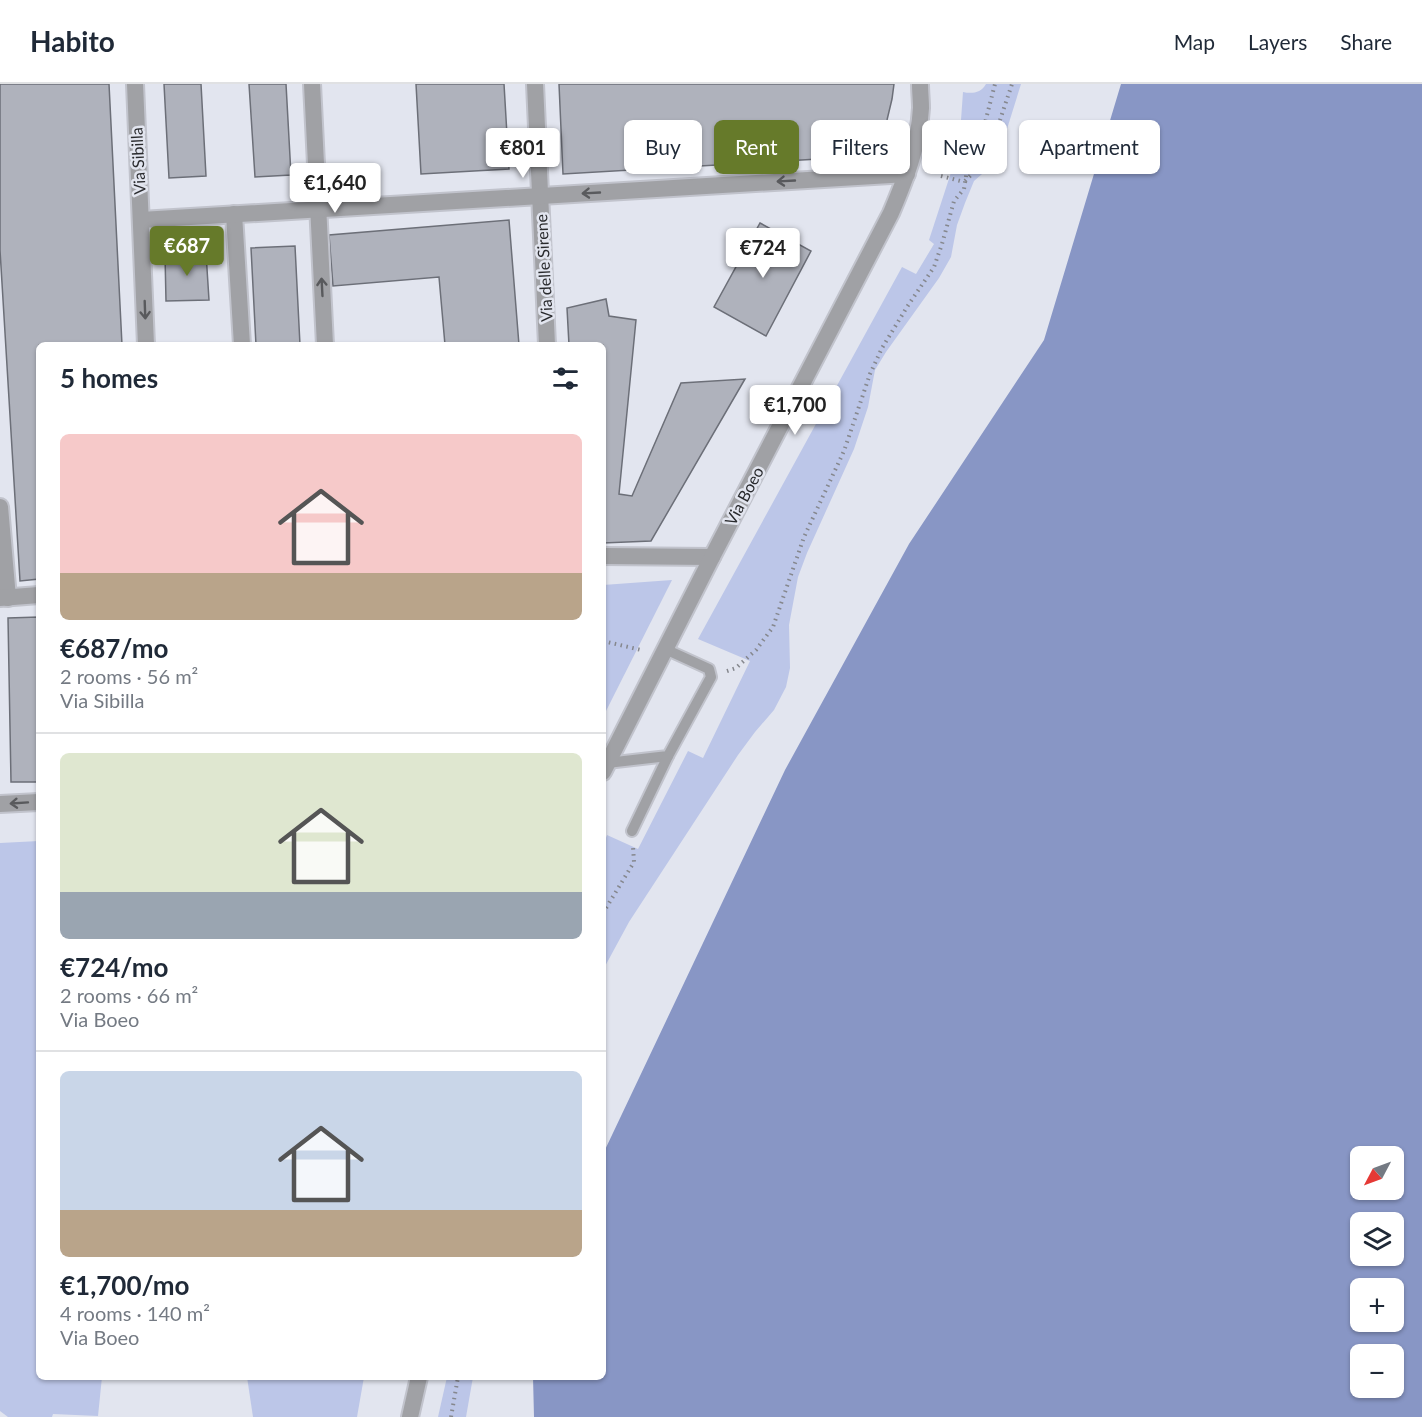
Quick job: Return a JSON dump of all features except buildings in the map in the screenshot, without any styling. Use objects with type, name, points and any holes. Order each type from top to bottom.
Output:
[{"type":"street","name":"Via Sibilla","points":[[135,84],[146,342]]},
{"type":"street","points":[[312,84],[325,342]]},
{"type":"street","name":"Via delle Sirene","points":[[535,84],[548,342]]},
{"type":"street","name":"Via Boeo","points":[[910,163],[921,108],[920,84]]},
{"type":"street","points":[[141,220],[907,174]]},
{"type":"street","name":"Via Boeo","points":[[606,763],[891,213],[907,174]]},
{"type":"street","points":[[234,214],[242,342]]},
{"type":"street","points":[[0,507],[4,598],[36,595]]},
{"type":"street","points":[[606,556],[712,557]]},
{"type":"street","points":[[0,804],[36,802]]},
{"type":"street","points":[[410,1417],[417,1380]]},
{"type":"lane","points":[[633,831],[668,756],[711,677],[709,669],[665,649]]},
{"type":"lane","points":[[606,767],[668,756]]},
{"type":"path","points":[[711,677],[736,668],[756,650],[773,627],[804,537],[844,451],[870,374],[882,348],[934,267],[954,201],[964,189],[967,170],[978,150],[995,84]]},
{"type":"path","points":[[964,182],[987,159],[1012,84]]},
{"type":"path","points":[[941,176],[964,182]]},
{"type":"path","points":[[606,642],[642,650]]},
{"type":"path","points":[[606,908],[634,862],[633,831]]},
{"type":"path","points":[[451,1417],[457,1380]]},
{"type":"shaded area","points":[[986,84],[1021,84],[1007,129],[1007,120],[961,120],[963,92],[976,92]]},
{"type":"shaded area","points":[[1121,84],[1422,84],[1422,1417],[534,1417],[533,1380],[606,1380],[606,1148],[785,770],[909,544],[1044,340],[1094,174],[1160,174],[1160,120],[1110,120]]},
{"type":"shaded area","points":[[951,174],[982,174],[974,181],[965,203],[957,225],[951,257],[875,370],[868,407],[854,449],[798,577],[789,625],[790,668],[786,687],[774,710],[738,755],[629,922],[606,964],[607,835],[638,849],[688,751],[703,758],[750,661],[698,639],[902,267],[916,274],[934,244],[929,240]]},
{"type":"shaded area","points":[[672,580],[606,711],[606,585]]},
{"type":"shaded area","points":[[36,841],[36,1380],[102,1380],[98,1416],[53,1414],[52,1417],[8,1417],[0,1411],[0,843]]},
{"type":"shaded area","points":[[247,1380],[363,1380],[357,1417],[253,1417]]},
{"type":"shaded area","points":[[446,1380],[472,1380],[466,1417],[438,1417]]}]
